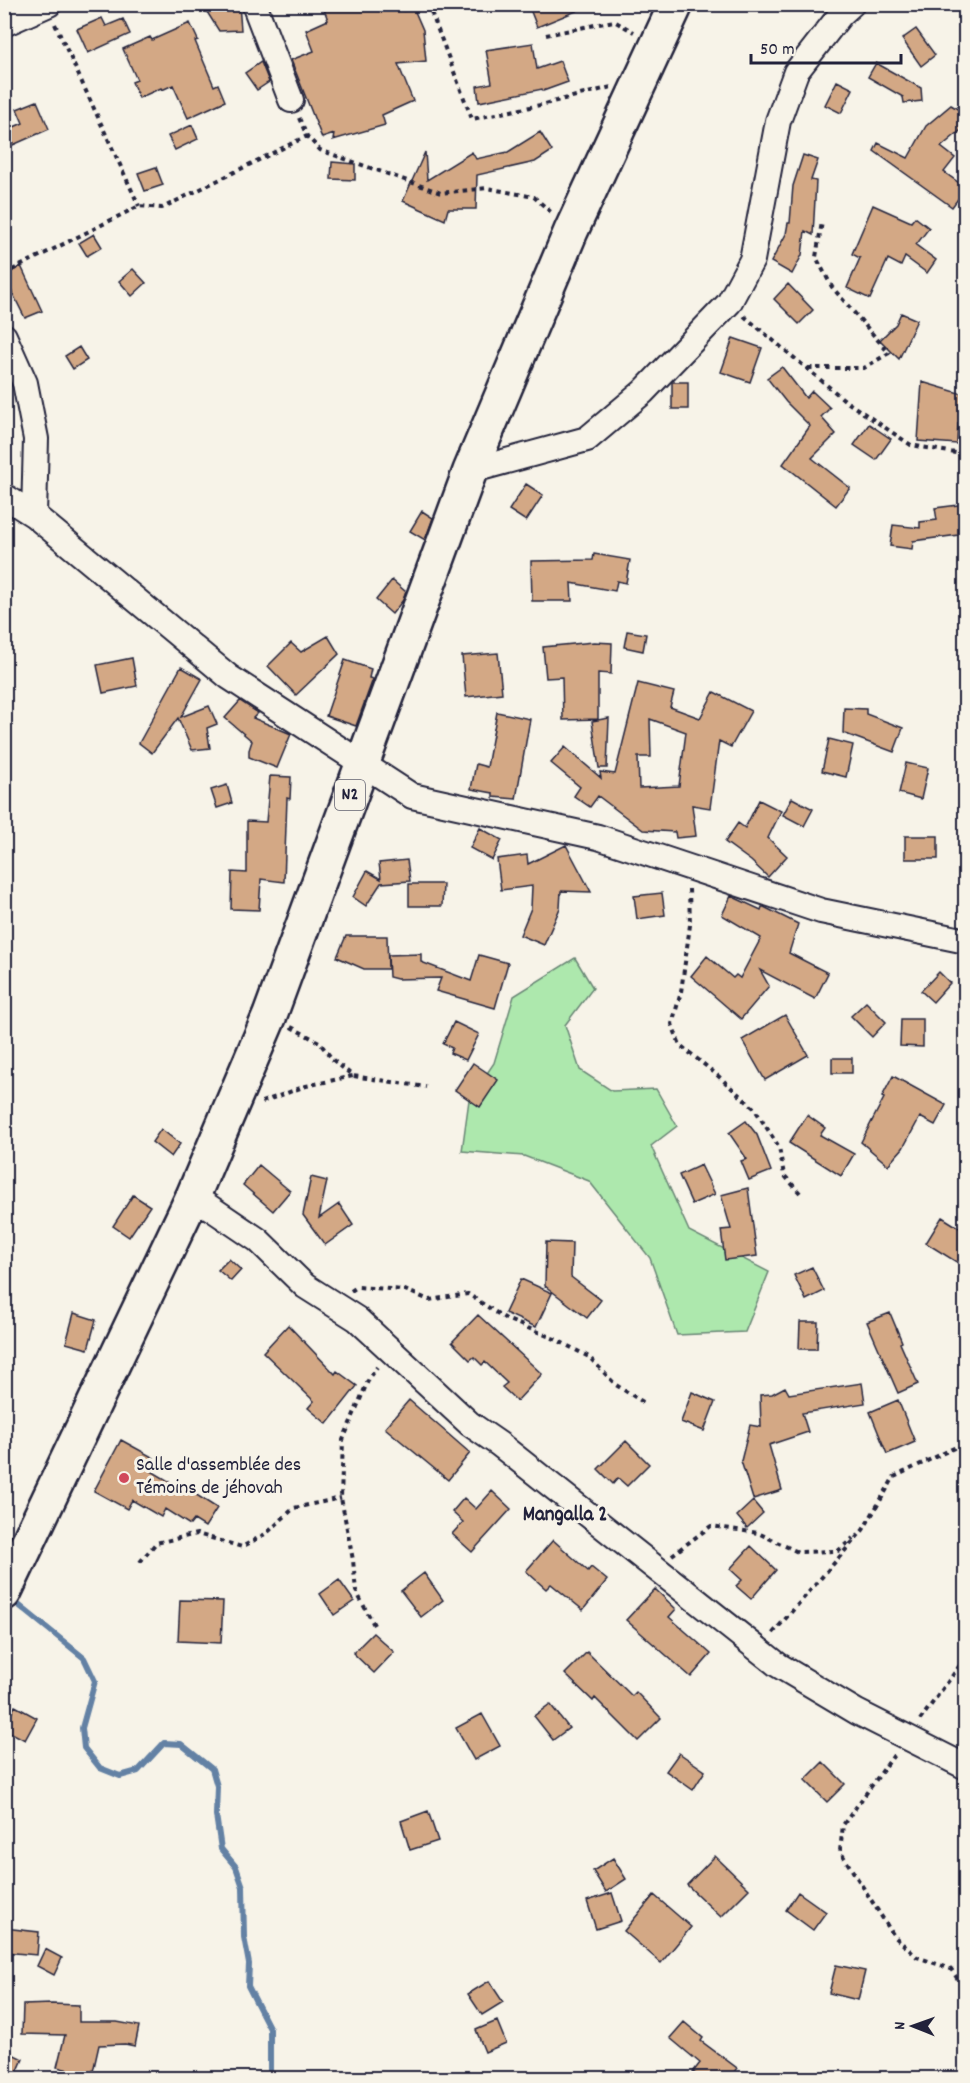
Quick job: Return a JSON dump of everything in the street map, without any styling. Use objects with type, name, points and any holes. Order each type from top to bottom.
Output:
[{"type":"highway","name":"N2","points":[[8,1587],[193,1196],[270,1016],[470,471],[571,231],[676,4]]},
{"type":"street","points":[[254,4],[291,100]]},
{"type":"street","points":[[4,24],[48,5]]},
{"type":"street","points":[[470,471],[587,439],[643,393],[729,303],[752,260],[778,121],[796,72],[842,8]]},
{"type":"street","points":[[4,336],[25,383],[36,439],[34,515]]},
{"type":"street","points":[[4,496],[34,515],[229,677],[412,795],[598,837],[821,911],[966,940]]},
{"type":"street","points":[[193,1196],[258,1240],[306,1286],[357,1319],[470,1424],[499,1444],[778,1665],[857,1713],[966,1767]]},
{"type":"path","points":[[428,4],[472,119],[545,104],[613,86],[634,93]]},
{"type":"path","points":[[48,5],[139,206]]},
{"type":"path","points":[[546,35],[614,21],[656,43]]},
{"type":"path","points":[[291,100],[307,136],[320,150],[441,193],[487,188],[534,197],[571,231]]},
{"type":"path","points":[[4,274],[139,206],[162,208],[307,136]]},
{"type":"path","points":[[807,368],[864,368],[889,353],[832,287],[816,257],[822,222]]},
{"type":"path","points":[[729,303],[847,402],[911,445],[966,455]]},
{"type":"path","points":[[689,867],[690,925],[681,992],[672,1024],[680,1045],[754,1107],[779,1147],[784,1175],[800,1193]]},
{"type":"path","points":[[270,1016],[319,1042],[333,1060],[353,1076]]},
{"type":"path","points":[[228,1114],[306,1086],[353,1076],[426,1087]]},
{"type":"path","points":[[333,1304],[357,1287],[405,1290],[429,1300],[468,1294],[506,1319],[555,1339],[589,1357],[616,1385],[643,1402]]},
{"type":"path","points":[[374,1625],[356,1591],[353,1560],[341,1498],[343,1440],[370,1376],[392,1351]]},
{"type":"path","points":[[759,1650],[863,1530],[894,1477],[956,1447]]},
{"type":"path","points":[[140,1562],[156,1543],[197,1534],[242,1547],[267,1533],[294,1508],[341,1498]]},
{"type":"path","points":[[654,1567],[711,1526],[758,1533],[798,1552],[838,1551],[863,1530]]},
{"type":"path","points":[[966,1657],[843,1825],[840,1851],[894,1936],[917,1957],[951,1968],[966,1991]]},
{"type":"green space","points":[[575,958],[593,988],[565,1025],[580,1070],[612,1091],[656,1089],[677,1126],[651,1146],[689,1231],[769,1272],[745,1332],[677,1335],[650,1258],[589,1181],[524,1156],[462,1151],[469,1100],[494,1063],[514,996]]},
{"type":"building","points":[[202,4],[239,4],[241,30],[219,31]]},
{"type":"building","points":[[322,4],[401,4],[404,11],[413,7],[423,30],[426,61],[398,64],[413,101],[382,115],[385,125],[333,140],[334,134],[322,138],[291,60],[314,51],[306,30],[328,20]]},
{"type":"building","points":[[528,4],[590,4],[591,5],[537,27]]},
{"type":"building","points":[[102,18],[106,26],[123,19],[130,34],[88,53],[77,29]]},
{"type":"building","points":[[190,23],[214,86],[218,84],[225,101],[188,118],[173,85],[139,98],[132,82],[137,80],[123,49],[150,37],[152,40]]},
{"type":"building","points":[[916,29],[935,55],[921,66],[902,39]]},
{"type":"building","points":[[533,43],[537,69],[560,61],[568,82],[543,91],[542,89],[479,102],[477,86],[492,83],[486,50]]},
{"type":"building","points":[[261,62],[269,82],[257,90],[245,73]]},
{"type":"building","points":[[876,63],[921,88],[922,101],[904,103],[903,97],[868,77]]},
{"type":"building","points":[[837,81],[853,89],[841,113],[825,105]]},
{"type":"building","points":[[37,101],[49,129],[13,145],[7,130],[23,123],[17,109]]},
{"type":"building","points":[[951,105],[966,114],[966,126],[941,147],[955,158],[944,172],[966,188],[952,207],[874,151],[878,143],[908,158],[926,126]]},
{"type":"building","points":[[192,125],[198,139],[175,150],[168,136]]},
{"type":"building","points":[[540,132],[552,151],[535,162],[477,175],[476,209],[448,209],[445,220],[403,201],[425,152],[427,180],[472,152],[476,159],[508,152]]},
{"type":"building","points":[[803,155],[818,160],[811,180],[816,181],[813,235],[805,231],[802,255],[792,274],[771,262],[790,223],[793,186]]},
{"type":"building","points":[[332,162],[355,164],[355,180],[331,179]]},
{"type":"building","points":[[156,167],[163,185],[145,191],[138,173]]},
{"type":"building","points":[[873,205],[911,222],[915,217],[929,228],[916,245],[936,260],[927,273],[905,257],[901,266],[888,259],[870,299],[847,288],[860,258],[852,254]]},
{"type":"building","points":[[94,234],[102,247],[87,256],[79,243]]},
{"type":"building","points":[[21,266],[42,311],[25,318],[4,276]]},
{"type":"building","points":[[133,269],[146,283],[132,296],[119,281]]},
{"type":"building","points":[[788,284],[813,310],[799,324],[774,299]]},
{"type":"building","points":[[901,313],[917,320],[899,359],[880,340],[896,324]]},
{"type":"building","points":[[733,338],[762,348],[750,382],[721,372]]},
{"type":"building","points":[[79,347],[87,360],[73,369],[65,356]]},
{"type":"building","points":[[782,367],[806,398],[812,391],[830,408],[821,417],[836,434],[812,458],[850,488],[836,506],[783,464],[810,426],[786,402],[767,378]]},
{"type":"building","points":[[672,382],[688,382],[688,409],[672,409]]},
{"type":"building","points":[[922,382],[966,395],[966,423],[958,423],[957,444],[918,441]]},
{"type":"building","points":[[869,424],[891,439],[876,460],[854,445]]},
{"type":"building","points":[[526,484],[543,495],[526,521],[509,510]]},
{"type":"building","points":[[966,504],[966,534],[913,541],[912,549],[890,546],[893,525],[920,528],[920,522],[937,520],[935,508]]},
{"type":"building","points":[[422,511],[433,518],[425,540],[410,531]]},
{"type":"building","points":[[594,554],[630,560],[626,583],[617,581],[615,591],[571,583],[572,601],[532,601],[531,561],[593,560]]},
{"type":"building","points":[[392,580],[406,592],[392,614],[376,600]]},
{"type":"building","points":[[627,631],[646,634],[643,651],[624,647]]},
{"type":"building","points":[[328,636],[339,654],[296,695],[268,666],[291,643],[301,652]]},
{"type":"building","points":[[594,642],[612,643],[611,674],[598,673],[598,719],[563,720],[562,677],[546,678],[543,647]]},
{"type":"building","points":[[498,653],[502,693],[466,697],[462,656]]},
{"type":"building","points":[[132,658],[137,686],[103,693],[97,665]]},
{"type":"building","points":[[345,660],[371,669],[369,678],[373,679],[356,726],[326,716]]},
{"type":"building","points":[[181,667],[202,679],[181,717],[209,706],[217,724],[207,728],[210,748],[192,750],[178,718],[152,753],[139,743]]},
{"type":"building","points":[[638,683],[674,692],[670,707],[700,718],[714,692],[751,711],[731,747],[719,741],[710,808],[692,805],[696,836],[676,838],[675,832],[643,830],[598,796],[590,807],[574,796],[580,787],[551,763],[565,747],[601,778],[600,772],[615,774]],"holes":[[[650,719],[686,732],[679,786],[639,788],[638,757],[651,757]]]},
{"type":"building","points":[[240,701],[258,713],[253,718],[291,734],[277,768],[249,757],[252,741],[225,718]]},
{"type":"building","points":[[844,708],[866,709],[866,714],[903,728],[894,752],[843,733]]},
{"type":"building","points":[[497,712],[530,719],[516,799],[493,797],[493,793],[471,789],[476,764],[487,767]]},
{"type":"building","points":[[609,718],[607,768],[599,768],[592,721]]},
{"type":"building","points":[[829,739],[853,745],[846,777],[822,771]]},
{"type":"building","points":[[906,763],[928,768],[921,799],[899,793]]},
{"type":"building","points":[[270,776],[291,777],[290,799],[287,798],[284,882],[261,879],[259,910],[231,909],[232,872],[247,873],[247,821],[266,822]]},
{"type":"building","points":[[227,785],[232,803],[217,808],[211,790]]},
{"type":"building","points":[[792,798],[813,809],[804,826],[783,815]]},
{"type":"building","points":[[759,800],[781,811],[768,838],[787,856],[768,877],[725,842],[738,823],[745,828]]},
{"type":"building","points":[[480,828],[502,840],[492,860],[470,848]]},
{"type":"building","points":[[905,836],[938,836],[938,859],[905,859]]},
{"type":"building","points":[[566,845],[591,892],[561,891],[560,908],[544,945],[520,935],[531,908],[532,886],[501,890],[497,859],[527,855],[528,864]]},
{"type":"building","points":[[407,860],[410,881],[381,883],[366,906],[353,897],[367,871],[381,879],[379,863]]},
{"type":"building","points":[[409,884],[443,884],[442,906],[409,906]]},
{"type":"building","points":[[662,893],[665,915],[637,919],[634,896]]},
{"type":"building","points":[[731,896],[761,910],[764,907],[798,924],[789,953],[828,973],[815,999],[760,970],[769,986],[741,1019],[691,976],[707,956],[733,978],[736,975],[740,978],[761,938],[722,915]]},
{"type":"building","points":[[346,936],[387,936],[388,969],[364,969],[337,957]]},
{"type":"building","points":[[421,954],[421,962],[471,981],[479,955],[508,963],[495,1008],[436,991],[441,978],[397,979],[389,977],[388,955]]},
{"type":"building","points":[[939,972],[950,983],[933,1002],[921,991]]},
{"type":"building","points":[[866,1002],[886,1022],[872,1037],[851,1016]]},
{"type":"building","points":[[785,1015],[808,1055],[765,1080],[742,1040]]},
{"type":"building","points":[[901,1019],[923,1019],[923,1047],[900,1046]]},
{"type":"building","points":[[454,1022],[479,1034],[466,1060],[450,1053],[452,1048],[443,1044]]},
{"type":"building","points":[[832,1058],[852,1058],[852,1073],[832,1073]]},
{"type":"building","points":[[473,1063],[498,1080],[480,1107],[455,1090]]},
{"type":"building","points":[[893,1076],[946,1105],[935,1125],[920,1117],[903,1148],[888,1165],[861,1142]]},
{"type":"building","points":[[807,1115],[825,1128],[820,1135],[854,1154],[841,1176],[789,1143]]},
{"type":"building","points":[[746,1121],[757,1135],[771,1171],[749,1180],[741,1161],[747,1159],[729,1133]]},
{"type":"building","points":[[161,1129],[180,1144],[171,1157],[152,1142]]},
{"type":"building","points":[[259,1165],[290,1191],[273,1211],[243,1185]]},
{"type":"building","points":[[701,1165],[715,1194],[692,1204],[679,1175]]},
{"type":"building","points":[[311,1177],[327,1181],[319,1218],[339,1204],[353,1225],[325,1245],[303,1215]]},
{"type":"building","points":[[748,1188],[757,1256],[725,1260],[721,1230],[731,1229],[721,1195]]},
{"type":"building","points":[[133,1195],[150,1206],[129,1237],[113,1226]]},
{"type":"building","points":[[942,1217],[966,1232],[966,1268],[926,1243]]},
{"type":"building","points":[[546,1242],[572,1243],[571,1277],[601,1300],[587,1318],[545,1286]]},
{"type":"building","points":[[229,1259],[241,1270],[231,1281],[218,1270]]},
{"type":"building","points":[[812,1267],[824,1291],[806,1300],[794,1275]]},
{"type":"building","points":[[521,1279],[552,1293],[536,1327],[505,1313]]},
{"type":"building","points":[[74,1313],[96,1320],[88,1349],[66,1343]]},
{"type":"building","points":[[890,1313],[918,1384],[898,1393],[867,1322]]},
{"type":"building","points":[[478,1315],[542,1374],[517,1401],[502,1387],[507,1383],[485,1362],[482,1365],[474,1357],[470,1360],[452,1342]]},
{"type":"building","points":[[800,1322],[818,1322],[817,1349],[799,1349]]},
{"type":"building","points":[[288,1325],[335,1374],[337,1371],[357,1386],[327,1424],[308,1408],[314,1401],[263,1352]]},
{"type":"building","points":[[862,1383],[865,1403],[802,1413],[808,1432],[769,1445],[782,1490],[753,1499],[741,1461],[750,1425],[761,1427],[760,1395],[772,1394],[785,1387],[789,1394]]},
{"type":"building","points":[[692,1392],[715,1402],[704,1431],[681,1422]]},
{"type":"building","points":[[409,1400],[470,1453],[448,1480],[385,1428]]},
{"type":"building","points":[[898,1400],[915,1442],[887,1454],[870,1412]]},
{"type":"building","points":[[121,1440],[154,1458],[148,1469],[182,1489],[184,1487],[217,1508],[205,1527],[194,1520],[190,1525],[165,1509],[161,1517],[132,1500],[127,1509],[94,1491]]},
{"type":"building","points":[[626,1441],[649,1464],[627,1486],[618,1478],[613,1484],[598,1469]]},
{"type":"building","points":[[492,1491],[511,1509],[472,1552],[452,1534],[463,1522],[452,1512],[464,1498],[476,1509]]},
{"type":"building","points":[[753,1501],[763,1513],[747,1528],[737,1516]]},
{"type":"building","points":[[553,1540],[588,1571],[591,1567],[607,1580],[583,1610],[551,1584],[546,1589],[526,1571]]},
{"type":"building","points":[[751,1546],[776,1570],[751,1599],[736,1586],[742,1580],[730,1569]]},
{"type":"building","points":[[424,1573],[443,1600],[421,1617],[401,1591]]},
{"type":"building","points":[[339,1580],[354,1601],[334,1615],[320,1594]]},
{"type":"building","points":[[655,1589],[676,1609],[669,1617],[711,1654],[691,1677],[626,1620]]},
{"type":"building","points":[[180,1600],[223,1601],[221,1643],[178,1641]]},
{"type":"building","points":[[373,1633],[394,1652],[374,1673],[353,1653]]},
{"type":"building","points":[[587,1652],[632,1696],[636,1692],[661,1718],[638,1741],[595,1698],[593,1701],[565,1674]]},
{"type":"building","points":[[550,1704],[569,1728],[553,1740],[534,1716]]},
{"type":"building","points":[[15,1706],[37,1718],[25,1740],[4,1729]]},
{"type":"building","points":[[482,1714],[500,1746],[474,1760],[456,1728]]},
{"type":"building","points":[[679,1753],[705,1771],[693,1790],[666,1771]]},
{"type":"building","points":[[823,1762],[845,1784],[827,1802],[805,1780]]},
{"type":"building","points":[[428,1811],[438,1841],[410,1850],[401,1821]]},
{"type":"building","points":[[715,1856],[749,1889],[721,1917],[687,1885]]},
{"type":"building","points":[[613,1858],[626,1879],[606,1892],[593,1871]]},
{"type":"building","points":[[798,1892],[826,1912],[813,1930],[786,1910]]},
{"type":"building","points":[[612,1893],[621,1921],[596,1929],[587,1901]]},
{"type":"building","points":[[654,1895],[691,1927],[661,1963],[624,1931]]},
{"type":"building","points":[[4,1928],[39,1932],[37,1955],[4,1952]]},
{"type":"building","points":[[45,1949],[62,1958],[54,1975],[37,1966]]},
{"type":"building","points":[[836,1965],[865,1971],[858,2000],[829,1993]]},
{"type":"building","points":[[489,1981],[503,2002],[482,2015],[468,1994]]},
{"type":"building","points":[[23,2005],[79,2005],[79,2022],[117,2022],[139,2026],[135,2046],[99,2045],[92,2076],[57,2067],[65,2035],[22,2034]]},
{"type":"building","points":[[497,2021],[506,2043],[485,2052],[476,2030]]},
{"type":"building","points":[[684,2022],[703,2038],[701,2041],[737,2068],[729,2079],[703,2079],[693,2072],[700,2063],[670,2038]]},
{"type":"building","points":[[4,2050],[23,2059],[16,2075],[4,2069]]},
{"type":"waterway","points":[[10,1598],[84,1658],[95,1681],[82,1728],[84,1748],[100,1768],[120,1776],[138,1771],[164,1743],[181,1744],[212,1769],[217,1786],[216,1815],[221,1849],[236,1867],[243,1887],[244,1937],[249,1964],[248,1986],[270,2029],[268,2078]]},
{"type":"place","name":"Salle d'assemblée des Témoins de jéhovah","points":[[124,1478]]},
{"type":"district","name":"Mangalla 2","points":[[565,1516]]}]
